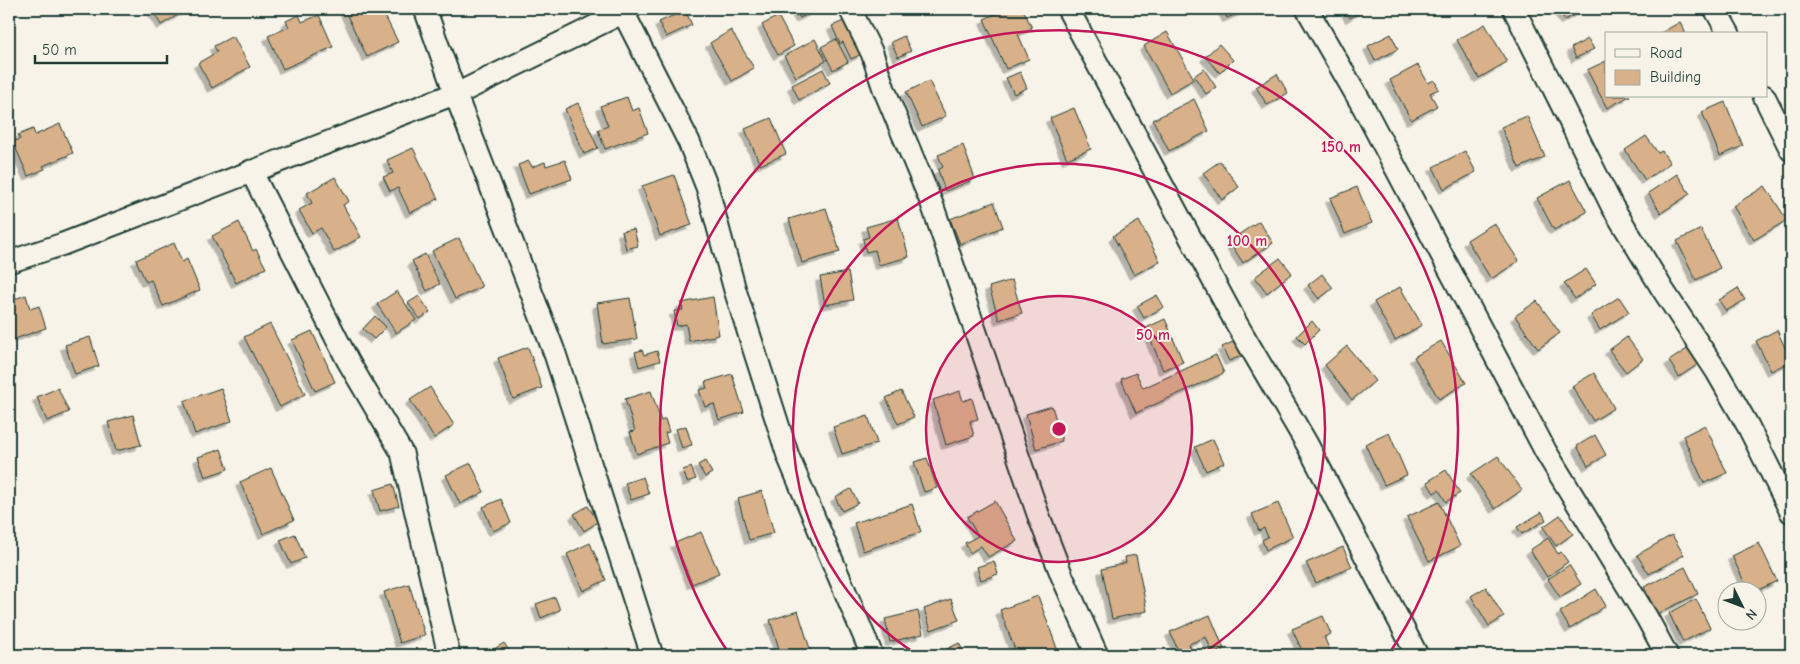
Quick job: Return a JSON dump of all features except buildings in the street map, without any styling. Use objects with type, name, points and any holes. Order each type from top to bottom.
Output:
[{"type":"street","points":[[425,9],[455,93],[556,354],[652,655]]},
{"type":"street","points":[[850,9],[872,52],[884,89],[932,204],[1038,514],[1062,576],[1097,655]]},
{"type":"street","points":[[1068,9],[1230,312],[1307,444],[1417,655]]},
{"type":"street","points":[[1307,9],[1364,108],[1546,452],[1647,618],[1667,655]]},
{"type":"street","points":[[1514,9],[1612,206],[1663,290],[1726,387],[1748,426],[1791,512]]},
{"type":"street","points":[[1715,9],[1728,32]]},
{"type":"street","points":[[9,262],[63,244],[467,89],[627,10],[689,142],[707,187],[735,290],[788,456],[872,655]]},
{"type":"street","points":[[1765,98],[1791,150]]},
{"type":"street","points":[[251,172],[348,361],[402,453],[448,655]]}]
